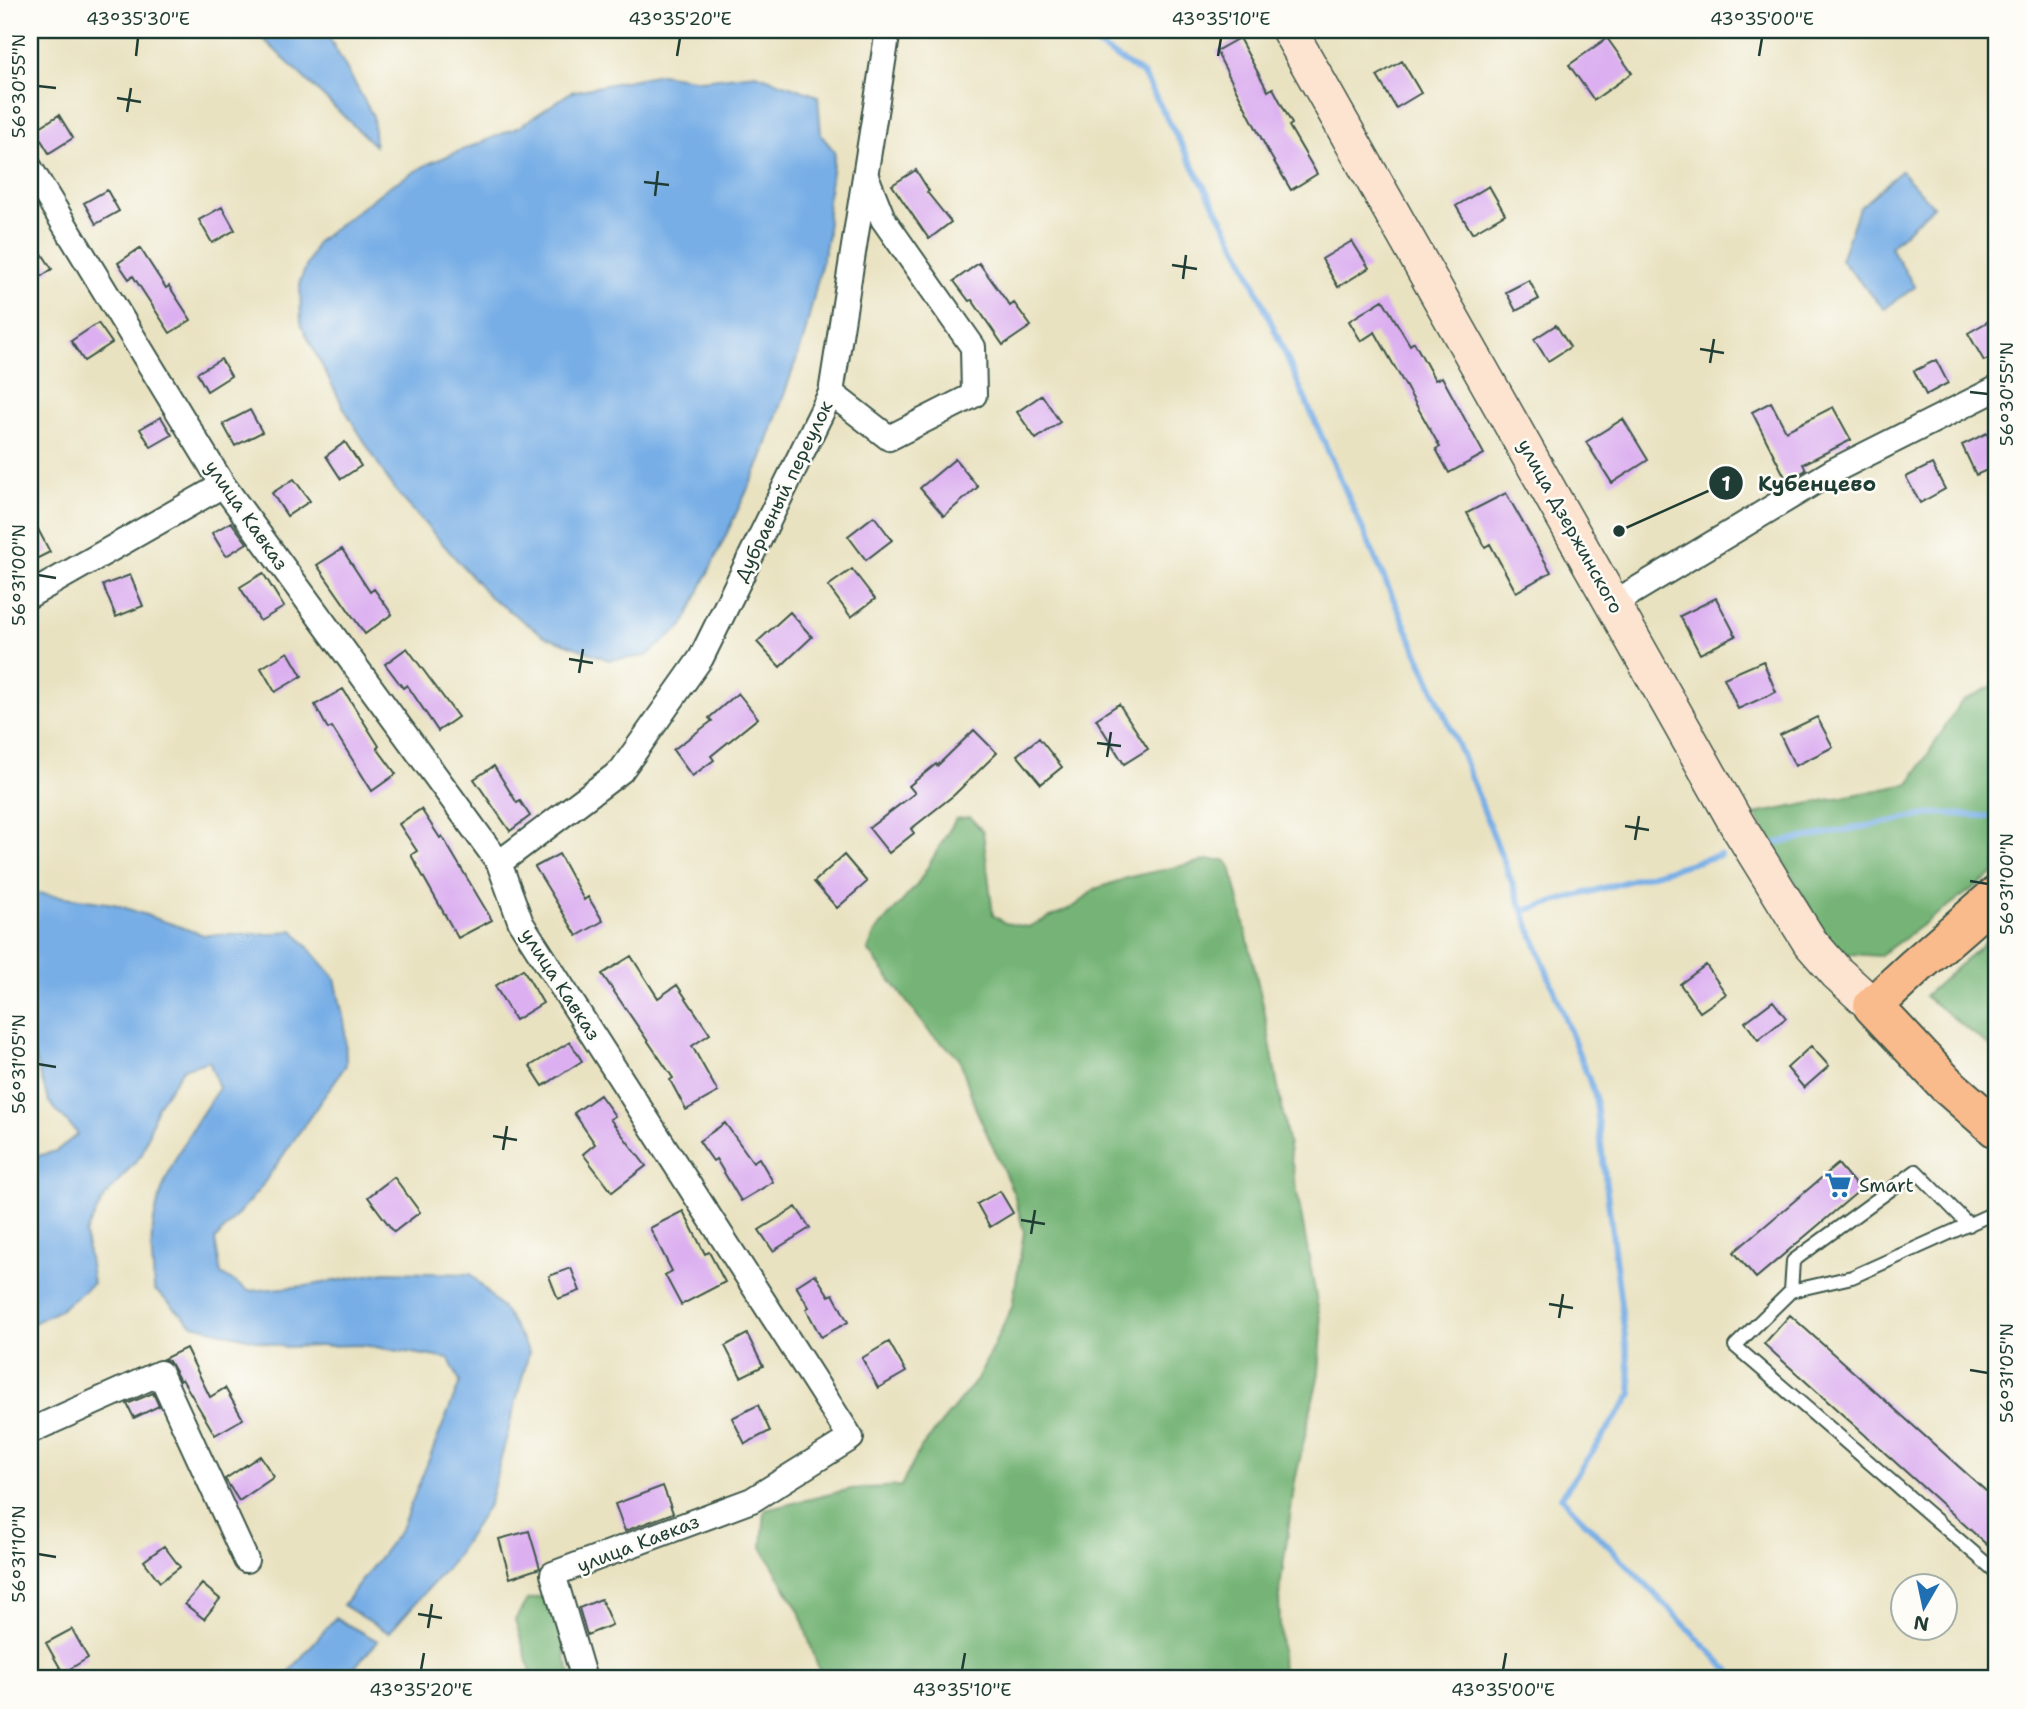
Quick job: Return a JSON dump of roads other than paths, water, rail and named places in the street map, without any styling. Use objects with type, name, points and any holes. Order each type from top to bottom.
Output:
[{"type":"main road","name":"улица Дзержинского","points":[[1289,30],[1738,826],[1802,931],[1837,973],[1873,1006]]},
{"type":"main road","points":[[1996,896],[1982,922],[1873,1006],[1947,1085],[1996,1128]]},
{"type":"street","name":"Дубравный переулок","points":[[499,863],[621,771],[693,670],[831,393],[888,30]]},
{"type":"street","name":"улица Кавказ","points":[[30,168],[223,485],[499,863],[521,923],[851,1438],[752,1500],[553,1574],[584,1679]]},
{"type":"street","points":[[831,393],[889,438],[974,395],[973,347],[883,219],[866,174]]},
{"type":"street","points":[[1614,603],[1833,471],[1996,389]]},
{"type":"street","points":[[30,595],[223,485]]},
{"type":"street","points":[[30,1431],[160,1373],[246,1560]]},
{"type":"lane","points":[[1791,1291],[1793,1261],[1916,1171],[1969,1225]]},
{"type":"lane","points":[[1996,1212],[1852,1277],[1791,1291],[1735,1346],[1996,1572]]},
{"type":"water","points":[[254,30],[325,30],[373,116],[375,146]]},
{"type":"water","points":[[660,74],[701,80],[756,74],[818,96],[821,135],[835,152],[828,198],[828,236],[804,338],[760,463],[683,626],[646,656],[609,660],[543,635],[490,597],[393,488],[345,410],[301,325],[300,281],[317,242],[388,187],[428,164],[519,127],[571,92]]},
{"type":"water","points":[[1901,171],[1933,206],[1890,247],[1915,287],[1884,309],[1841,260],[1859,208]]},
{"type":"water","points":[[30,892],[114,904],[204,935],[273,934],[293,930],[335,978],[345,1026],[346,1065],[259,1190],[215,1240],[221,1274],[249,1291],[306,1286],[385,1272],[471,1274],[507,1314],[529,1352],[489,1504],[452,1562],[389,1633],[343,1605],[401,1529],[460,1382],[449,1359],[362,1345],[284,1347],[193,1325],[154,1289],[152,1242],[155,1215],[160,1195],[176,1157],[219,1088],[209,1061],[183,1069],[157,1107],[142,1154],[104,1198],[85,1234],[93,1283],[60,1310],[30,1325],[30,1158],[56,1151],[78,1134],[49,1102],[30,1044]]},
{"type":"water","points":[[335,1618],[378,1641],[344,1679],[283,1679]]},
{"type":"waterway","points":[[1073,30],[1143,74],[1241,254],[1461,752],[1595,1095],[1632,1394],[1561,1497],[1737,1679]]},
{"type":"waterway","points":[[1776,843],[1937,813],[1996,817]]},
{"type":"waterway","points":[[1523,911],[1720,855]]},
{"type":"place","name":"Кубенцево","points":[[1619,531]]},
{"type":"place","name":"Smart","points":[[1838,1185]]}]
